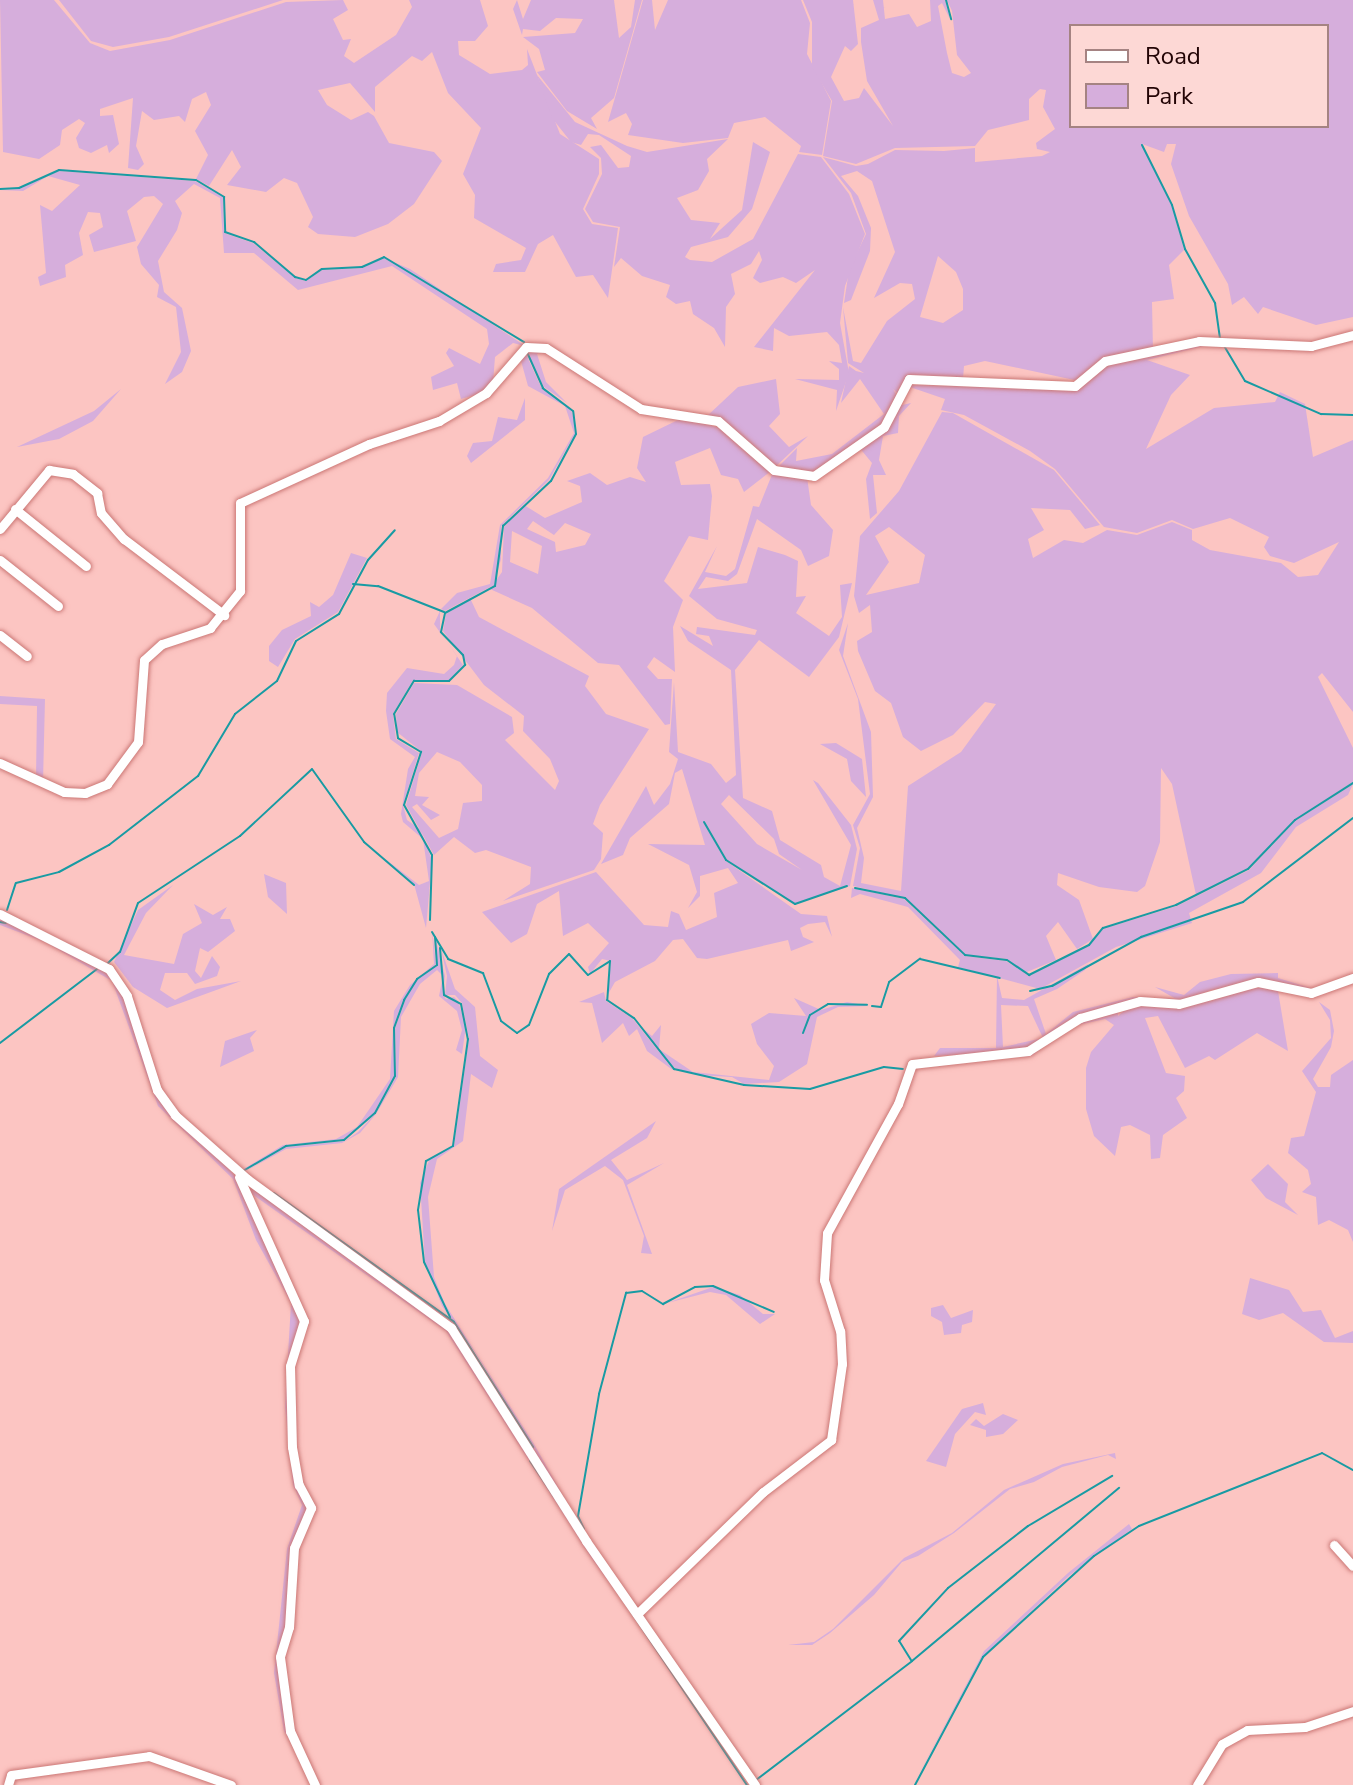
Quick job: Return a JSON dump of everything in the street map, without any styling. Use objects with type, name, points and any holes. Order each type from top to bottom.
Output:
[{"type":"street","points":[[0,763],[64,792],[85,793],[107,784],[138,742],[144,660],[154,647],[210,628],[224,615],[244,571],[235,514],[244,498],[439,421],[486,393],[526,347],[546,348],[641,409],[718,421],[774,470],[814,476],[884,427],[909,379],[1075,386],[1105,361],[1199,341],[1311,346],[1353,335]]},
{"type":"street","points":[[0,529],[49,470],[73,474],[97,493],[101,513],[124,539],[224,615]]},
{"type":"street","points":[[15,509],[86,566]]},
{"type":"street","points":[[0,560],[58,606]]},
{"type":"street","points":[[0,635],[27,656]]},
{"type":"street","points":[[0,914],[115,976],[157,1090],[230,1165],[451,1328],[637,1614],[755,1785]]},
{"type":"street","points":[[637,1614],[763,1492],[831,1440],[842,1364],[840,1331],[825,1287],[825,1239],[842,1197],[898,1104],[912,1064],[1028,1051],[1080,1018],[1140,1001],[1179,1004],[1258,982],[1311,993],[1353,978]]},
{"type":"street","points":[[230,1165],[304,1321],[290,1366],[292,1447],[299,1485],[311,1508],[294,1548],[289,1627],[280,1657],[290,1731],[315,1785]]},
{"type":"street","points":[[1334,1545],[1353,1566]]},
{"type":"street","points":[[1197,1785],[1233,1736],[1257,1726],[1310,1726],[1353,1711]]},
{"type":"street","points":[[8,1785],[11,1775],[149,1756],[231,1785]]},
{"type":"green space","points":[[0,0],[54,0],[90,43],[110,51],[170,40],[286,2],[343,0],[348,10],[333,19],[343,40],[351,39],[344,56],[354,63],[396,35],[412,7],[409,0],[480,0],[488,26],[475,41],[458,41],[459,55],[490,74],[522,70],[528,65],[527,49],[560,134],[599,159],[599,174],[583,209],[592,224],[618,228],[608,298],[593,275],[576,277],[553,235],[538,244],[525,272],[493,272],[496,264],[521,260],[526,248],[474,218],[475,195],[463,174],[481,128],[448,93],[432,52],[422,61],[412,56],[375,87],[375,112],[350,83],[318,90],[327,105],[351,120],[368,112],[374,116],[389,143],[434,152],[442,161],[414,204],[388,224],[355,237],[318,234],[308,227],[313,217],[297,183],[284,178],[266,192],[227,185],[241,167],[232,150],[209,186],[196,179],[208,155],[195,131],[211,105],[206,92],[192,99],[185,122],[179,116],[154,120],[142,111],[136,146],[144,164],[138,170],[128,168],[133,98],[100,109],[100,116],[113,115],[119,144],[109,153],[107,145],[91,153],[79,148],[76,138],[85,123],[79,119],[62,130],[60,145],[39,159],[3,152]]},
{"type":"green space","points":[[59,0],[283,0],[169,37],[113,47],[91,41]]},
{"type":"green space","points":[[517,0],[523,19],[531,0],[614,0],[619,38],[631,27],[635,0],[642,0],[614,98],[591,118],[597,129],[567,111],[537,72],[545,70],[539,49],[523,37],[575,33],[583,19],[556,18],[540,31],[523,29],[522,35],[513,9]]},
{"type":"green space","points":[[643,0],[652,0],[655,30],[668,0],[801,0],[810,23],[807,54],[831,101],[822,155],[799,152],[801,146],[765,117],[734,123],[728,138],[683,143],[628,135],[632,124],[626,113],[608,122]]},
{"type":"green space","points":[[803,0],[853,0],[858,44],[851,51],[845,46],[831,77],[844,101],[859,98],[864,88],[893,126],[867,81],[861,28],[879,20],[873,0],[883,0],[885,19],[909,14],[917,27],[931,21],[930,0],[945,0],[950,19],[942,3],[938,6],[947,53],[952,73],[964,77],[971,73],[957,55],[952,11],[947,0],[1353,0],[1353,317],[1316,325],[1263,307],[1258,314],[1244,297],[1232,305],[1228,284],[1189,216],[1171,164],[1176,144],[1167,144],[1164,152],[1142,144],[1172,205],[1184,250],[1169,265],[1174,299],[1152,302],[1153,351],[1095,364],[1079,381],[985,361],[964,366],[963,379],[920,376],[899,395],[893,389],[898,397],[889,420],[821,474],[775,470],[797,448],[796,461],[832,454],[884,414],[860,379],[841,403],[849,366],[864,373],[848,363],[843,307],[853,361],[861,363],[887,321],[915,299],[912,284],[900,283],[874,298],[895,252],[872,181],[857,171],[841,176],[858,196],[871,228],[870,251],[851,300],[844,303],[849,270],[866,234],[851,193],[823,157],[856,166],[868,164],[895,150],[975,148],[975,162],[1042,156],[1050,152],[1037,149],[1036,143],[1055,129],[1043,107],[1046,90],[1040,89],[1029,99],[1029,120],[988,130],[975,146],[895,148],[856,164],[823,156],[832,101],[812,67],[812,22]],"holes":[[[938,256],[956,272],[963,289],[963,310],[943,323],[920,317]]]},
{"type":"green space","points":[[537,75],[575,122],[627,146],[647,152],[728,139],[707,159],[709,171],[698,190],[677,198],[691,220],[720,223],[710,239],[742,210],[753,142],[770,152],[752,209],[728,237],[691,247],[685,257],[690,260],[712,262],[753,239],[798,154],[821,157],[849,194],[865,234],[845,286],[840,323],[849,373],[836,411],[837,390],[795,379],[839,380],[839,369],[829,361],[842,363],[839,345],[827,332],[789,336],[774,328],[773,351],[754,347],[815,270],[796,283],[783,277],[760,283],[753,278],[762,260],[759,251],[751,264],[731,274],[735,294],[726,307],[725,347],[714,328],[693,314],[690,301],[676,304],[666,297],[670,285],[642,276],[621,258],[614,267],[620,227],[593,222],[585,209],[602,174],[601,158],[590,147],[601,145],[618,168],[629,167],[631,156],[599,135],[588,134],[581,145],[571,142],[552,118]]},
{"type":"green space","points":[[59,171],[195,181],[223,197],[224,233],[253,243],[295,278],[306,281],[322,270],[362,268],[384,258],[410,269],[525,346],[513,343],[495,357],[493,383],[485,392],[461,399],[457,383],[433,390],[431,377],[454,366],[446,353],[449,348],[480,364],[489,344],[487,329],[392,266],[298,290],[254,253],[224,253],[220,198],[194,184],[175,201],[182,213],[177,230],[158,261],[164,292],[182,308],[191,351],[182,372],[165,384],[181,352],[176,307],[157,297],[159,285],[141,264],[137,247],[163,204],[154,196],[144,197],[127,211],[136,241],[94,252],[89,235],[103,227],[100,213],[88,212],[79,233],[83,255],[65,265],[66,277],[40,286],[38,277],[46,273],[40,205],[52,211],[80,185],[48,176],[23,191],[0,190],[19,189]]},
{"type":"green space","points":[[1199,343],[1208,345],[1147,360],[1190,375],[1171,395],[1146,449],[1214,408],[1275,402],[1280,392],[1305,404],[1313,457],[1353,440],[1353,712],[1322,673],[1318,677],[1353,748],[1353,782],[1295,820],[1248,868],[1196,895],[1172,784],[1161,768],[1160,842],[1145,886],[1137,892],[1099,887],[1058,873],[1057,885],[1079,900],[1093,939],[1077,949],[1058,922],[1046,936],[1056,960],[1022,974],[1007,959],[966,955],[905,898],[853,886],[860,848],[853,825],[870,794],[858,699],[839,650],[848,623],[843,656],[871,732],[873,797],[857,828],[864,858],[861,883],[901,891],[908,786],[961,752],[996,704],[985,702],[953,735],[921,751],[903,737],[891,703],[875,691],[858,651],[857,641],[872,632],[870,605],[859,613],[854,596],[860,536],[899,491],[942,412],[953,413],[1054,470],[1100,525],[1085,529],[1070,510],[1031,508],[1044,530],[1028,539],[1033,558],[1064,540],[1083,543],[1107,530],[1137,535],[1172,522],[1192,530],[1192,540],[1210,550],[1281,563],[1298,577],[1318,575],[1339,542],[1294,563],[1270,556],[1264,547],[1269,537],[1230,518],[1193,529],[1172,520],[1137,533],[1104,527],[1055,469],[1030,451],[964,415],[941,410],[945,399],[904,385],[1075,388],[1096,366]],"holes":[[[889,527],[925,555],[919,583],[866,595],[889,562],[875,536]]]},
{"type":"green space","points":[[526,349],[545,350],[537,354],[546,382],[567,403],[544,387],[525,352],[542,389],[562,402],[572,412],[575,434],[549,480],[501,526],[501,559],[494,585],[445,611],[441,609],[457,593],[490,584],[500,525],[548,478],[574,433],[565,406],[528,386],[521,361]]},
{"type":"green space","points":[[776,379],[780,414],[769,426],[789,447],[808,436],[773,469],[734,433],[705,418],[738,387]]},
{"type":"green space","points":[[121,389],[93,421],[59,439],[17,447],[94,411]]},
{"type":"green space","points":[[525,398],[525,420],[471,463],[467,456],[473,443],[492,441],[498,417],[517,420]]},
{"type":"green space","points":[[911,403],[899,416],[898,433],[883,436],[879,460],[886,475],[873,475],[877,513],[870,519],[866,479],[872,463],[858,446],[898,406]]},
{"type":"green space","points":[[682,418],[728,430],[771,471],[744,492],[738,479],[721,475],[710,448],[675,462],[681,485],[710,484],[712,496],[708,540],[689,536],[664,581],[683,600],[673,627],[675,672],[654,657],[647,667],[658,679],[672,679],[670,724],[665,725],[619,665],[598,663],[532,608],[490,589],[502,572],[504,527],[524,505],[545,518],[582,502],[580,486],[567,481],[590,473],[607,485],[630,477],[646,482],[637,468],[643,437]],"holes":[[[533,521],[554,535],[565,523],[591,534],[585,545],[556,552],[555,542],[527,529]],[[512,531],[542,546],[538,574],[510,562]]]},
{"type":"green space","points":[[773,472],[807,477],[811,505],[833,530],[829,556],[808,566],[801,550],[757,519],[737,574],[728,581],[706,577],[698,589],[747,583],[758,547],[785,555],[798,561],[796,597],[806,596],[796,613],[829,636],[842,617],[840,585],[852,583],[839,637],[809,677],[759,640],[735,670],[743,798],[772,811],[780,840],[821,865],[824,877],[840,886],[851,845],[813,780],[818,783],[851,825],[857,849],[850,886],[795,904],[727,860],[704,820],[726,861],[801,914],[827,916],[832,937],[825,922],[808,924],[800,928],[803,937],[814,942],[791,951],[788,940],[707,959],[697,958],[683,939],[673,940],[655,961],[615,982],[607,996],[611,961],[602,959],[590,974],[588,967],[609,943],[588,923],[563,936],[559,891],[537,904],[527,934],[511,943],[482,912],[596,872],[644,925],[668,927],[671,911],[679,914],[686,930],[717,917],[714,893],[738,883],[728,868],[700,876],[700,896],[688,908],[697,892],[689,865],[648,844],[705,845],[682,769],[675,773],[669,804],[630,838],[623,855],[601,864],[646,786],[654,805],[670,784],[678,759],[669,752],[674,682],[678,752],[711,764],[726,783],[736,775],[731,670],[688,641],[680,626],[713,646],[709,636],[696,634],[697,627],[755,635],[757,630],[717,619],[689,596],[717,546],[705,572],[726,576],[735,569],[753,506],[759,507]],"holes":[[[729,795],[774,839],[779,854],[802,870],[757,844],[721,804]]]},
{"type":"green space","points":[[351,553],[367,558],[338,612],[295,639],[278,667],[269,661],[269,646],[282,630],[311,616],[310,602],[319,607],[333,595]]},
{"type":"green space","points":[[470,598],[479,617],[589,676],[585,686],[606,714],[649,729],[600,805],[593,824],[603,833],[601,859],[594,870],[503,901],[530,884],[531,867],[486,850],[475,853],[454,837],[434,855],[406,805],[422,752],[397,732],[396,714],[414,683],[457,685],[512,717],[514,733],[505,740],[555,790],[559,781],[550,759],[523,731],[524,716],[484,685],[443,631],[446,614]],"holes":[[[437,752],[460,762],[482,785],[482,801],[463,803],[458,829],[439,838],[412,807],[417,804],[431,820],[440,815],[422,805],[429,797],[415,796],[419,773]]]},
{"type":"green space","points":[[440,611],[440,632],[448,643],[434,624]]},
{"type":"green space","points":[[457,656],[463,665],[449,680],[413,680],[393,714],[396,739],[419,753],[403,805],[407,820],[420,829],[432,860],[426,928],[414,884],[384,858],[419,885],[429,881],[423,839],[403,822],[401,814],[408,769],[415,757],[390,739],[387,693],[407,668],[444,674],[454,665]]},
{"type":"green space","points":[[0,696],[45,699],[43,782],[36,778],[37,706],[0,704]]},
{"type":"green space","points":[[836,743],[862,759],[866,797],[851,781],[847,759],[820,744]]},
{"type":"green space","points":[[1353,784],[1348,795],[1296,827],[1261,873],[1189,913],[1192,923],[1116,947],[1040,989],[958,967],[960,960],[908,907],[860,894],[851,898],[852,888],[904,899],[965,956],[1006,961],[1029,976],[1089,945],[1103,929],[1177,906],[1249,870],[1295,821]]},
{"type":"green space","points":[[264,874],[286,883],[287,914],[268,897]]},
{"type":"green space","points":[[173,885],[146,913],[124,955],[174,964],[183,934],[202,923],[194,904],[213,915],[227,907],[220,919],[230,919],[235,931],[208,952],[200,948],[195,971],[201,978],[212,956],[220,967],[217,976],[195,984],[187,973],[165,973],[160,990],[175,1000],[197,989],[241,981],[167,1008],[133,987],[114,962],[138,910]]},
{"type":"green space","points":[[0,916],[92,960],[119,982],[155,1091],[238,1179],[302,1321],[293,1347],[290,1448],[309,1508],[297,1535],[288,1614],[278,1657],[299,1756],[284,1731],[274,1673],[287,1549],[302,1505],[293,1485],[285,1407],[291,1303],[256,1240],[233,1179],[158,1106],[112,981],[45,942],[0,925]]},
{"type":"green space","points":[[432,929],[436,964],[418,978],[434,964]]},
{"type":"green space","points":[[436,940],[445,976],[443,995],[446,999],[454,997],[458,1001],[466,1026],[462,1054],[456,1050],[462,1030],[457,1011],[439,996],[443,976],[437,970],[420,984],[401,1017],[398,1077],[376,1114],[360,1133],[342,1143],[286,1149],[244,1172],[453,1323],[533,1447],[475,1352],[442,1306],[425,1262],[420,1183],[430,1158],[454,1146],[469,1039],[462,1003],[455,995],[445,995],[447,976],[441,949],[455,989],[475,1007],[480,1056],[498,1070],[492,1088],[471,1074],[463,1141],[437,1159],[428,1197],[434,1277],[445,1304],[534,1444],[576,1519],[452,1327],[247,1179],[209,1143],[242,1170],[283,1145],[336,1139],[357,1127],[390,1079],[394,1011],[410,985],[437,965]],"holes":[[[410,987],[395,1028],[396,1077],[376,1113],[345,1141],[286,1147],[244,1172],[286,1145],[344,1139],[374,1113],[394,1077],[394,1028]]]},
{"type":"green space","points":[[1088,964],[1085,970],[1057,989],[1034,999],[1046,1034],[1073,1012],[1133,997],[1176,999],[1155,987],[1184,995],[1200,982],[1231,974],[1278,973],[1278,978],[1314,989],[1273,982],[1211,990],[1184,1002],[1145,1000],[1095,1013],[1022,1051],[934,1056],[940,1048],[996,1048],[997,976],[1002,998],[1024,1000]],"holes":[[[1001,1005],[1028,1006],[1043,1038],[1003,1047]]]},
{"type":"green space","points":[[1277,985],[1288,1051],[1257,1033],[1215,1060],[1209,1056],[1185,1068],[1158,1016],[1145,1018],[1166,1073],[1185,1076],[1184,1091],[1176,1098],[1187,1118],[1163,1135],[1160,1158],[1151,1159],[1150,1135],[1130,1125],[1121,1127],[1115,1156],[1094,1136],[1086,1109],[1086,1068],[1091,1052],[1114,1025],[1105,1019],[1073,1026],[1031,1056],[916,1065],[860,1175],[913,1064],[1022,1052],[1069,1026],[1118,1011],[1118,1016],[1129,1006]]},
{"type":"green space","points":[[604,992],[606,1001],[633,1019],[674,1071],[647,1051],[637,1029],[629,1036],[623,1023],[602,1043],[592,1003],[579,1002]]},
{"type":"green space","points":[[794,998],[821,1010],[847,1002],[869,1006],[838,1007],[817,1017],[807,1064],[779,1082],[744,1084],[732,1077],[697,1075],[675,1068],[663,1058],[641,1027],[652,1036],[661,1025],[659,1049],[693,1072],[769,1080],[774,1066],[757,1044],[751,1024],[769,1013],[806,1016]]},
{"type":"green space","points":[[1319,1002],[1330,1010],[1334,1031],[1331,1047],[1313,1079],[1318,1087],[1330,1087],[1331,1075],[1353,1060],[1353,1242],[1348,1230],[1329,1220],[1318,1225],[1316,1197],[1302,1192],[1311,1184],[1308,1170],[1288,1153],[1291,1138],[1304,1136],[1316,1092],[1302,1071],[1331,1038],[1330,1020]]},
{"type":"green space","points":[[257,1030],[250,1038],[254,1051],[220,1067],[225,1041]]},
{"type":"green space","points":[[656,1121],[647,1138],[611,1160],[627,1180],[664,1163],[627,1185],[652,1254],[641,1253],[644,1236],[623,1180],[605,1166],[565,1190],[552,1231],[559,1189]]},
{"type":"green space","points":[[1268,1164],[1288,1184],[1285,1202],[1298,1215],[1266,1198],[1251,1180]]},
{"type":"green space","points":[[246,1181],[445,1324],[754,1785],[590,1556],[446,1331],[252,1194]]},
{"type":"green space","points":[[1250,1278],[1289,1290],[1303,1312],[1321,1310],[1335,1338],[1353,1331],[1353,1343],[1324,1342],[1283,1313],[1259,1320],[1242,1314]]},
{"type":"green space","points":[[713,1287],[740,1295],[763,1314],[775,1314],[760,1324],[726,1295],[710,1292],[667,1303]]},
{"type":"green space","points":[[943,1305],[951,1318],[973,1310],[972,1322],[962,1325],[961,1333],[944,1335],[942,1322],[931,1316],[931,1308]]},
{"type":"green space","points":[[983,1403],[986,1415],[975,1412],[955,1434],[946,1467],[926,1461],[962,1409]]},
{"type":"green space","points":[[1003,1414],[1018,1420],[1003,1434],[986,1437],[986,1430],[970,1425],[976,1419],[984,1426]]},
{"type":"green space","points":[[1115,1453],[1116,1459],[1108,1455],[1062,1467],[1034,1482],[1010,1489],[954,1533],[918,1556],[902,1562],[874,1595],[830,1633],[812,1645],[788,1645],[814,1642],[833,1629],[904,1558],[952,1533],[1004,1490],[1063,1464]]},
{"type":"green space","points":[[1129,1524],[1132,1529],[1070,1575],[982,1657],[913,1785],[984,1651],[1068,1573]]},
{"type":"waterway","points":[[946,0],[951,19]]},
{"type":"waterway","points":[[1142,145],[1172,205],[1185,249],[1215,303],[1220,339]]},
{"type":"waterway","points":[[0,189],[19,188],[59,170],[196,180],[224,197],[225,232],[254,242],[295,277],[306,280],[322,269],[362,267],[384,257],[524,342]]},
{"type":"waterway","points":[[1223,344],[1245,381],[1321,414],[1353,415]]},
{"type":"waterway","points":[[430,920],[432,855],[404,805],[421,752],[398,738],[394,714],[414,681],[449,681],[465,665],[463,655],[441,632],[445,613],[495,586],[503,526],[551,481],[576,434],[573,411],[543,388],[527,352]]},
{"type":"waterway","points":[[7,910],[16,883],[59,872],[109,845],[198,776],[235,714],[277,681],[296,641],[339,614],[368,560],[395,530]]},
{"type":"waterway","points":[[353,584],[378,586],[444,612]]},
{"type":"waterway","points":[[108,963],[120,952],[138,903],[240,836],[312,769],[364,842],[414,885]]},
{"type":"waterway","points":[[855,888],[905,898],[965,955],[1007,960],[1029,975],[1089,945],[1103,928],[1176,905],[1248,869],[1295,820],[1353,783]]},
{"type":"waterway","points":[[1030,991],[1052,986],[1141,937],[1243,902],[1353,818]]},
{"type":"waterway","points":[[704,822],[726,860],[795,904],[847,886]]},
{"type":"waterway","points":[[0,922],[6,923]]},
{"type":"waterway","points":[[432,932],[448,959],[483,973],[501,1021],[517,1033],[529,1025],[549,974],[569,954],[588,975],[610,961],[607,1000],[634,1018],[674,1069],[744,1085],[810,1089],[884,1067],[903,1069]]},
{"type":"waterway","points":[[243,1171],[286,1146],[344,1140],[375,1113],[395,1076],[394,1028],[404,1000],[417,979],[437,965],[435,937]]},
{"type":"waterway","points":[[440,948],[444,995],[461,1004],[468,1039],[453,1146],[426,1161],[418,1210],[424,1262],[450,1317]]},
{"type":"waterway","points":[[872,1006],[881,1007],[889,982],[920,959],[1000,978]]},
{"type":"waterway","points":[[0,1043],[97,969]]},
{"type":"waterway","points":[[803,1033],[810,1015],[828,1004],[867,1005]]},
{"type":"waterway","points":[[274,1193],[454,1322],[533,1447]]},
{"type":"waterway","points":[[584,1529],[578,1516],[599,1394],[626,1293],[642,1291],[663,1304],[695,1287],[713,1286],[774,1312]]},
{"type":"waterway","points":[[915,1785],[983,1657],[1094,1556],[1139,1526],[1322,1453],[1353,1470]]},
{"type":"waterway","points":[[530,1461],[747,1785]]},
{"type":"waterway","points":[[911,1660],[899,1641],[948,1588],[1028,1526],[1112,1476]]},
{"type":"waterway","points":[[756,1780],[912,1661],[1119,1488]]}]
